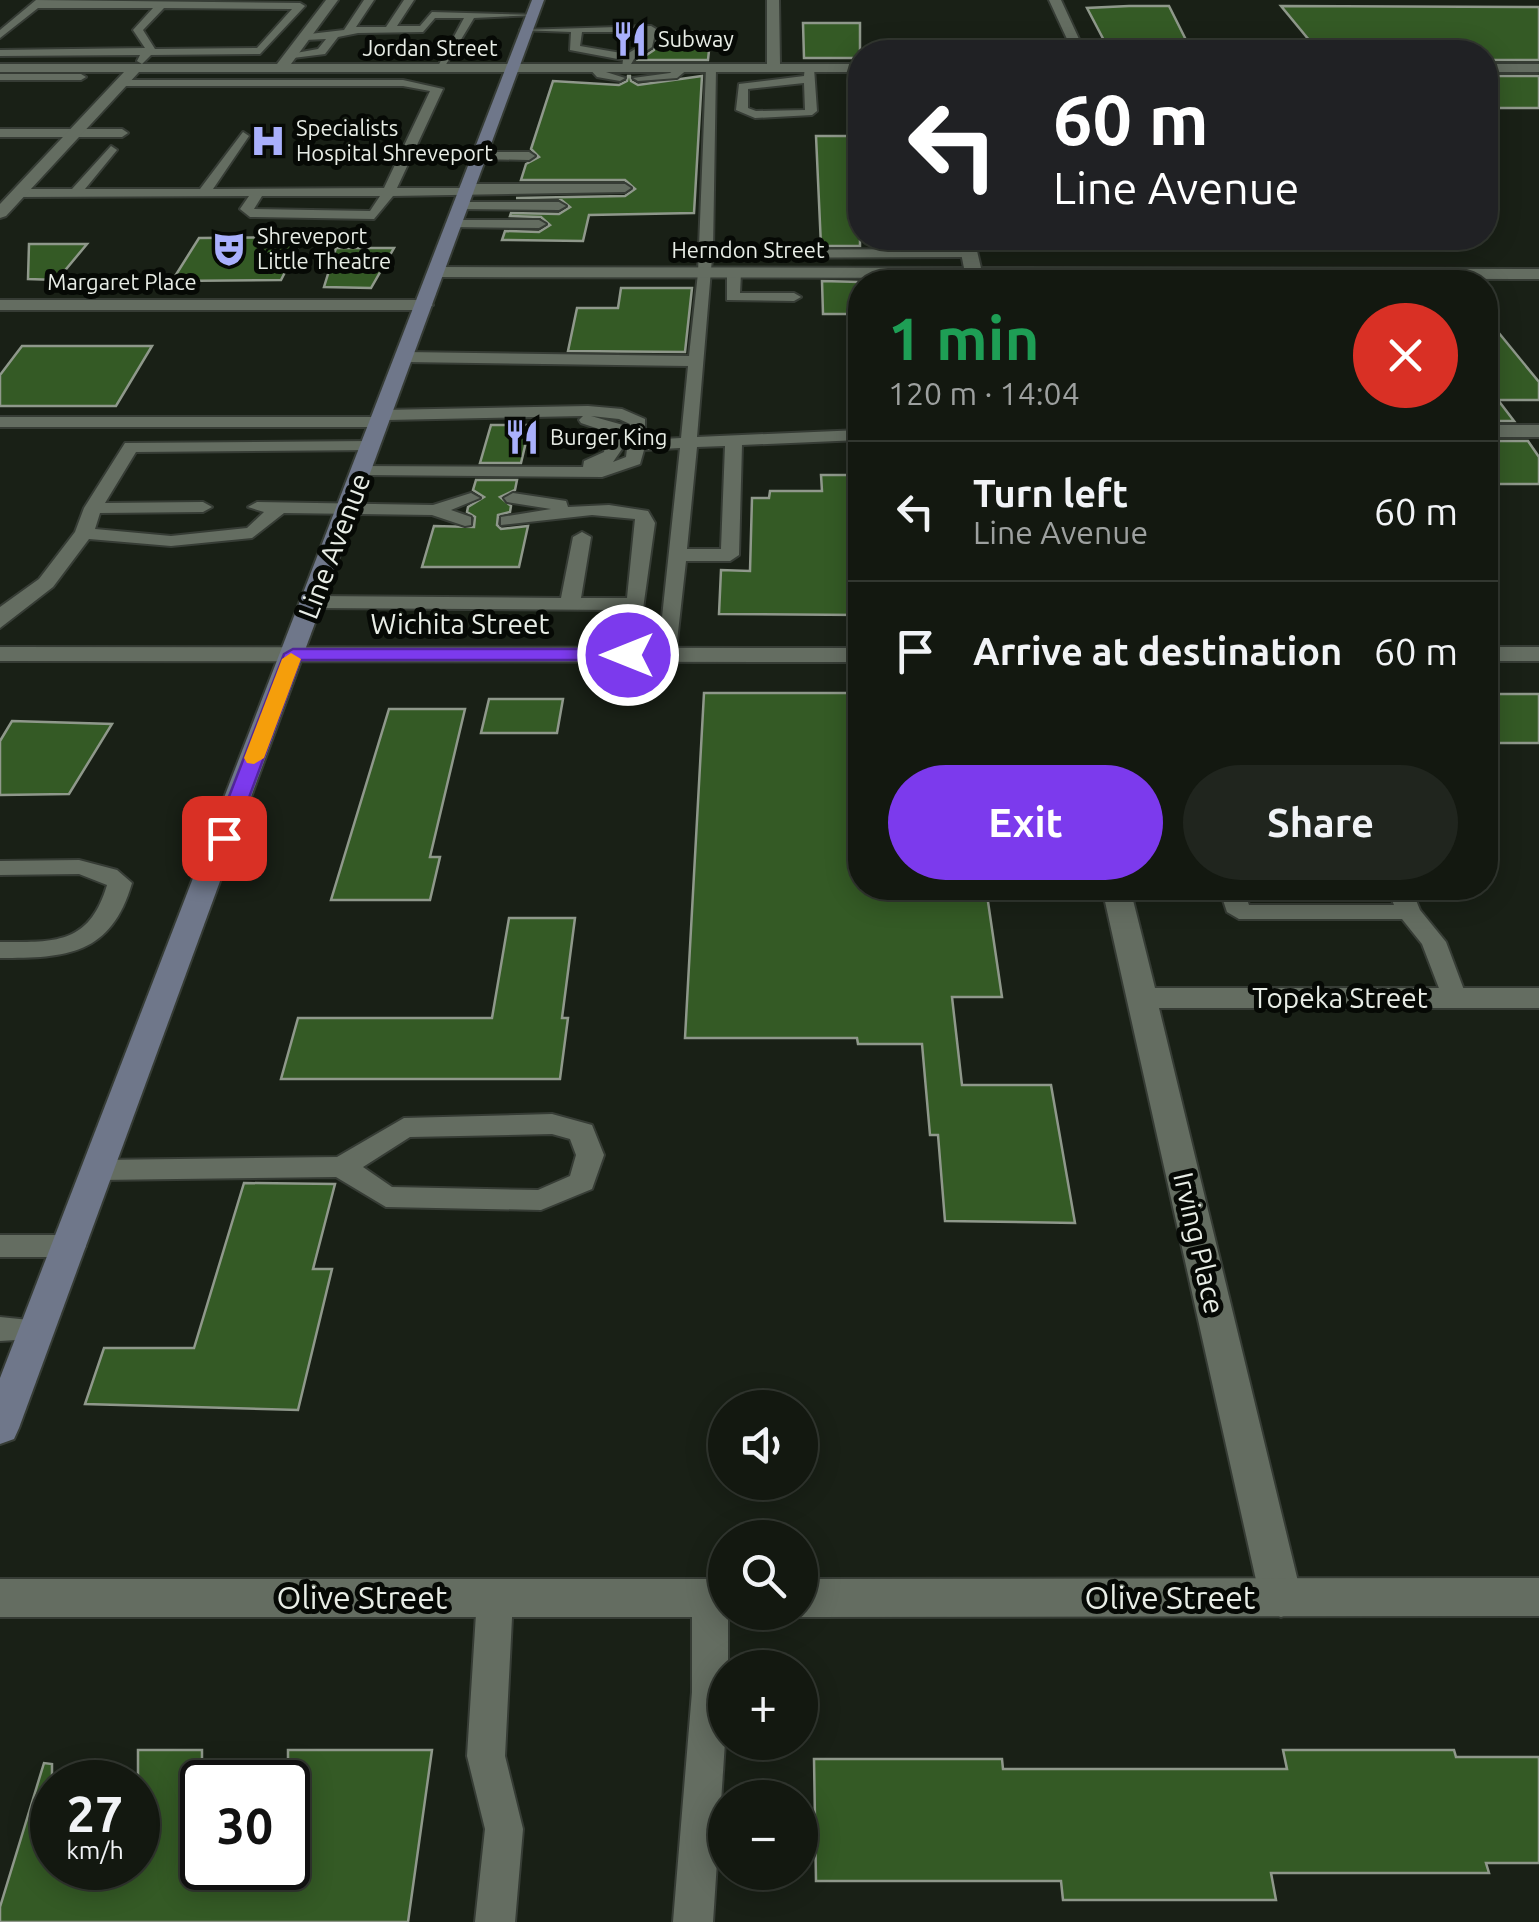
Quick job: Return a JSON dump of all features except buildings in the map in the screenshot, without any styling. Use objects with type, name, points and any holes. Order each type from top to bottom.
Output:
[{"type":"main road","name":"Line Avenue","points":[[0,1428],[538,0]]},
{"type":"street","points":[[285,62],[332,0]]},
{"type":"street","points":[[773,0],[774,68]]},
{"type":"street","points":[[1055,0],[1073,40]]},
{"type":"street","name":"Jordan Street","points":[[0,68],[285,62],[629,71],[774,68],[809,73],[848,69]]},
{"type":"street","points":[[8,202],[135,68]]},
{"type":"street","points":[[1498,68],[1539,68]]},
{"type":"street","name":"Herndon Street","points":[[437,272],[706,264],[734,273],[848,275]]},
{"type":"street","name":"Herndon Street","points":[[1498,274],[1539,274]]},
{"type":"street","name":"Margaret Place","points":[[0,304],[422,313]]},
{"type":"street","name":"Margaret Place","points":[[0,320],[422,313]]},
{"type":"street","points":[[1498,432],[1539,432]]},
{"type":"street","name":"Wichita Street","points":[[0,654],[848,654]]},
{"type":"street","points":[[1498,654],[1539,654]]},
{"type":"street","name":"Irving Place","points":[[1119,900],[1282,1598]]},
{"type":"street","name":"Topeka Street","points":[[1142,998],[1539,998]]},
{"type":"street","name":"Olive Street","points":[[818,1598],[1539,1597]]},
{"type":"street","name":"Olive Street","points":[[0,1598],[708,1598]]},
{"type":"lane","points":[[348,32],[370,0]]},
{"type":"lane","points":[[390,33],[408,0]]},
{"type":"lane","points":[[499,16],[506,0]]},
{"type":"lane","points":[[0,35],[40,2],[303,3]]},
{"type":"lane","points":[[0,53],[248,53],[260,51],[303,3]]},
{"type":"lane","points":[[135,68],[150,48],[138,30],[162,5]]},
{"type":"lane","points":[[442,68],[471,15]]},
{"type":"lane","points":[[272,38],[424,30],[432,16],[532,16]]},
{"type":"lane","points":[[525,30],[651,29],[647,47],[629,71],[574,48],[577,30]]},
{"type":"lane","points":[[285,62],[321,52],[334,35],[348,32],[430,35]]},
{"type":"lane","points":[[445,35],[460,35]]},
{"type":"lane","points":[[668,655],[706,264],[711,68]]},
{"type":"lane","points":[[809,73],[808,113],[756,115],[742,110],[743,86],[809,73]]},
{"type":"lane","points":[[0,77],[80,77]]},
{"type":"lane","points":[[120,83],[428,85],[437,90],[380,210],[359,216],[250,213],[247,209],[258,192]]},
{"type":"lane","points":[[0,132],[122,133]]},
{"type":"lane","points":[[10,145],[24,133]]},
{"type":"lane","points":[[204,192],[243,136]]},
{"type":"lane","points":[[76,192],[111,150]]},
{"type":"lane","points":[[480,156],[529,156]]},
{"type":"lane","points":[[466,195],[625,188]]},
{"type":"lane","points":[[8,202],[76,192],[389,192],[466,195],[559,206]]},
{"type":"lane","points":[[455,224],[539,224]]},
{"type":"lane","points":[[706,264],[848,246]]},
{"type":"lane","points":[[734,273],[732,296],[794,297]]},
{"type":"lane","points":[[405,358],[697,361]]},
{"type":"lane","points":[[0,422],[382,418],[588,411],[622,414],[639,422],[639,445],[634,460],[602,472],[362,470]]},
{"type":"lane","points":[[470,416],[482,420],[523,420]]},
{"type":"lane","points":[[510,470],[588,466],[608,460],[615,452],[618,430],[611,424],[547,420]]},
{"type":"lane","points":[[639,445],[688,446],[848,436]]},
{"type":"lane","points":[[678,555],[730,554],[734,442]]},
{"type":"lane","points":[[0,622],[9,608],[46,583],[84,534],[93,508],[131,447],[371,446]]},
{"type":"lane","points":[[257,507],[468,509]]},
{"type":"lane","points":[[93,508],[203,508]]},
{"type":"lane","points":[[84,534],[171,540],[252,533],[280,508]]},
{"type":"lane","points":[[510,510],[625,510],[642,515],[646,523],[640,590],[634,604],[628,655]]},
{"type":"lane","points":[[570,604],[582,537]]},
{"type":"lane","points":[[313,602],[634,604]]},
{"type":"lane","points":[[0,868],[78,868],[110,874],[120,883],[114,911],[97,933],[76,944],[0,950]]},
{"type":"lane","points":[[1234,900],[1238,912],[1404,900],[1434,942],[1454,998]]},
{"type":"lane","points":[[99,1170],[342,1167],[404,1128],[552,1124],[582,1132],[590,1155],[582,1182],[541,1200],[386,1197],[342,1167]]},
{"type":"lane","points":[[0,1246],[70,1246]]},
{"type":"lane","points":[[0,1329],[38,1330]]},
{"type":"lane","points":[[495,1598],[486,1756],[504,1829],[496,1922]]},
{"type":"lane","points":[[693,1922],[715,1630]]},
{"type":"slow traffic","points":[[254,758],[291,659]]},
{"type":"place","name":"Subway","points":[[630,39]]},
{"type":"place","name":"Specialists Hospital Shreveport","points":[[268,141]]},
{"type":"place","name":"Shreveport Little Theatre","points":[[229,249]]},
{"type":"place","name":"Burger King","points":[[522,437]]},
{"type":"route","points":[[224,838],[293,654],[628,655]]}]
